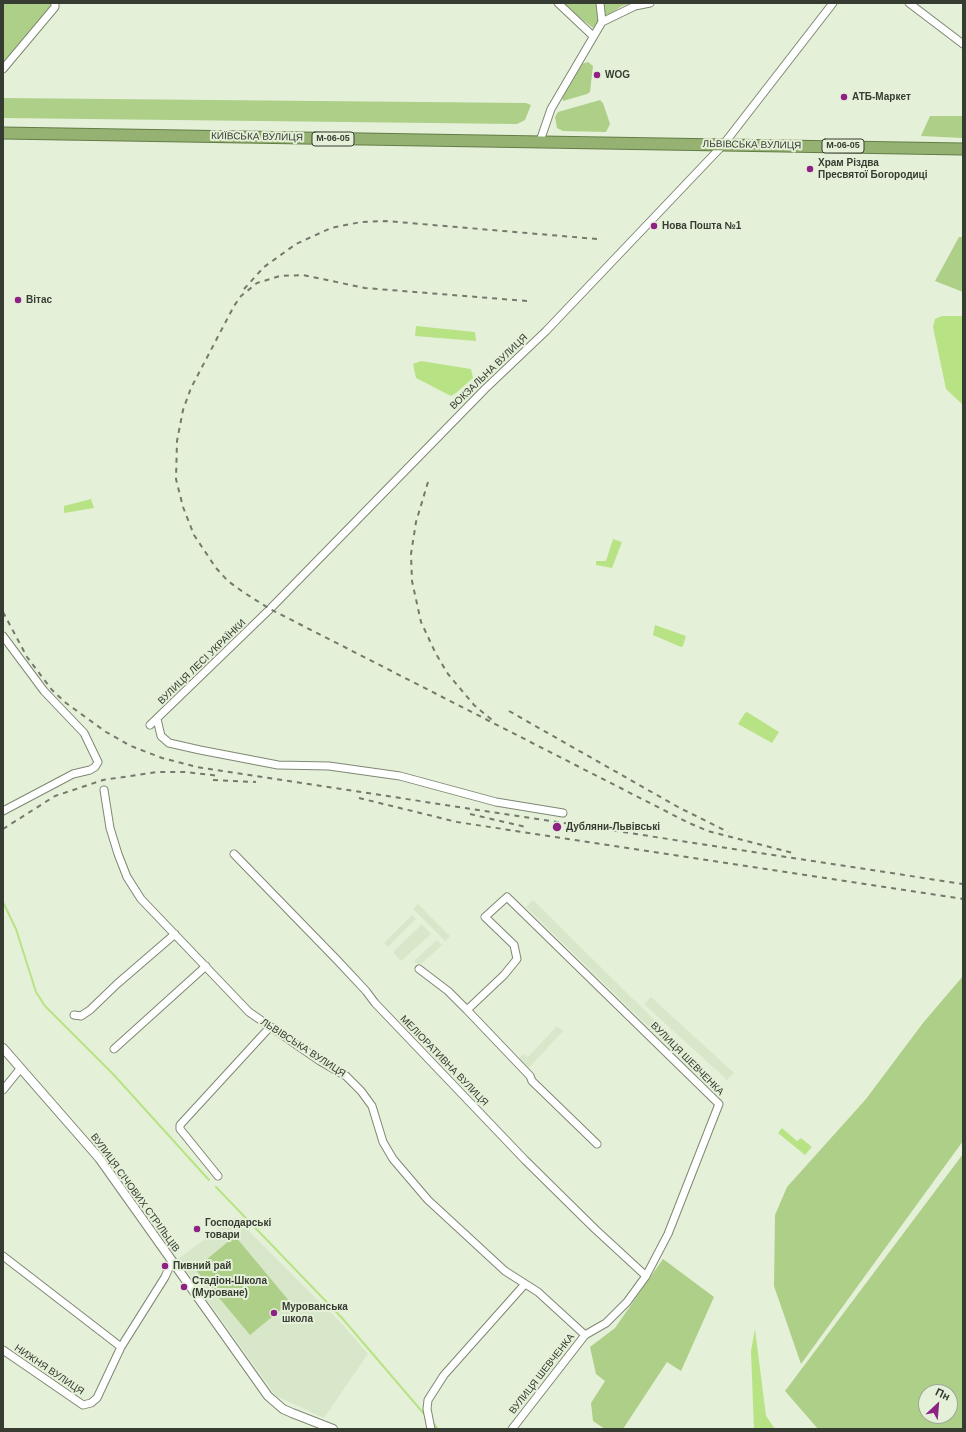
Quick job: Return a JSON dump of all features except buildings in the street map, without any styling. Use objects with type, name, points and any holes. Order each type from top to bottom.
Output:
[{"type":"highway","name":"КИЇВСЬКА ВУЛИЦЯ","points":[[3,133],[512,142]]},
{"type":"highway","name":"ЛЬВІВСЬКА ВУЛИЦЯ","points":[[512,142],[540,141],[963,149]]},
{"type":"street","points":[[3,69],[55,7],[55,3]]},
{"type":"street","points":[[558,3],[593,36]]},
{"type":"street","points":[[600,3],[602,22]]},
{"type":"street","points":[[540,141],[551,109],[602,22],[635,6],[650,3]]},
{"type":"street","name":"ВОКЗАЛЬНА ВУЛИЦЯ","points":[[267,612],[474,401],[546,331],[723,145],[833,3]]},
{"type":"street","points":[[910,3],[963,44]]},
{"type":"street","name":"ВУЛИЦЯ ЛЕСІ УКРАЇНКИ","points":[[150,725],[267,612]]},
{"type":"street","points":[[3,636],[44,691],[84,733],[98,762],[95,767],[90,770],[73,774],[3,811]]},
{"type":"street","points":[[157,719],[161,736],[169,743],[278,765],[329,766],[400,776],[496,802],[563,813]]},
{"type":"street","name":"ЛЬВІВСЬКА ВУЛИЦЯ","points":[[104,790],[110,828],[127,877],[141,899],[249,1012],[320,1061],[346,1076],[372,1106],[383,1142],[393,1159],[428,1200],[505,1271],[538,1292],[585,1335]]},
{"type":"street","name":"МЕЛІОРАТИВНА ВУЛИЦЯ","points":[[234,854],[338,961],[375,1003],[525,1160],[595,1229],[646,1276]]},
{"type":"street","name":"ВУЛИЦЯ ШЕВЧЕНКА","points":[[467,1010],[504,975],[517,959],[514,945],[485,917],[507,897],[719,1104],[668,1234],[646,1276],[627,1302],[606,1324],[585,1335],[512,1429]]},
{"type":"street","points":[[74,1015],[81,1016],[90,1010],[117,984],[175,934]]},
{"type":"street","points":[[114,1049],[206,966]]},
{"type":"street","points":[[419,969],[448,991],[530,1076],[532,1081],[597,1144]]},
{"type":"street","points":[[218,1176],[180,1129],[180,1125],[270,1027]]},
{"type":"street","name":"ВУЛИЦЯ СІЧОВИХ СТРІЛЬЦІВ","points":[[3,1048],[20,1069],[90,1145],[172,1261],[276,1403],[292,1414],[333,1429]]},
{"type":"street","points":[[3,1090],[20,1069]]},
{"type":"street","points":[[3,1256],[121,1347],[165,1277],[172,1261]]},
{"type":"street","points":[[431,1428],[427,1409],[428,1400],[444,1375],[525,1284]]},
{"type":"street","name":"НИЖНЯ ВУЛИЦЯ","points":[[3,1350],[83,1404],[91,1403],[97,1398],[121,1347]]},
{"type":"shaded area","points":[[3,3],[53,4],[3,64]]},
{"type":"shaded area","points":[[561,3],[631,3],[622,6],[602,19],[593,28]]},
{"type":"shaded area","points":[[588,62],[593,66],[590,92],[563,101],[562,97],[581,64]]},
{"type":"shaded area","points":[[3,98],[526,103],[531,105],[525,120],[517,124],[3,118]]},
{"type":"shaded area","points":[[600,100],[603,103],[610,124],[606,132],[563,131],[557,128],[555,117],[558,112]]},
{"type":"shaded area","points":[[930,116],[963,116],[963,138],[921,136]]},
{"type":"shaded area","points":[[959,237],[963,237],[963,292],[935,281]]},
{"type":"shaded area","points":[[942,316],[963,316],[963,405],[946,389],[933,327],[935,319]]},
{"type":"shaded area","points":[[416,326],[475,332],[476,341],[415,336]]},
{"type":"shaded area","points":[[421,361],[471,369],[473,378],[451,396],[416,378],[413,364]]},
{"type":"shaded area","points":[[91,499],[94,508],[64,513],[64,506]]},
{"type":"shaded area","points":[[613,539],[622,542],[612,568],[596,565],[596,561],[606,561]]},
{"type":"shaded area","points":[[655,625],[686,636],[683,646],[681,647],[653,635]]},
{"type":"shaded area","points":[[747,712],[779,732],[772,743],[738,724]]},
{"type":"shaded area","points":[[533,900],[720,1085],[714,1091],[526,907]]},
{"type":"shaded area","points":[[418,904],[450,936],[445,941],[413,909]]},
{"type":"shaded area","points":[[412,915],[416,919],[388,947],[384,943]]},
{"type":"shaded area","points":[[422,924],[431,934],[401,961],[393,952]]},
{"type":"shaded area","points":[[437,940],[442,945],[419,966],[414,961]]},
{"type":"shaded area","points":[[963,976],[963,1141],[801,1364],[774,1286],[775,1215],[787,1187],[866,1099],[923,1023]]},
{"type":"shaded area","points":[[651,997],[734,1073],[727,1080],[644,1004]]},
{"type":"shaded area","points":[[557,1026],[563,1031],[528,1069],[518,1059],[523,1054],[528,1057]]},
{"type":"shaded area","points":[[782,1128],[797,1141],[801,1138],[812,1147],[805,1155],[778,1133]]},
{"type":"shaded area","points":[[963,1154],[963,1429],[818,1429],[785,1391]]},
{"type":"shaded area","name":"Мурованська школа","points":[[235,1217],[343,1325],[368,1354],[324,1418],[276,1396],[178,1259]]},
{"type":"shaded area","points":[[235,1236],[290,1302],[250,1335],[195,1269]]},
{"type":"shaded area","points":[[663,1259],[714,1297],[681,1371],[667,1362],[623,1429],[605,1429],[593,1421],[591,1403],[605,1381],[596,1374],[590,1347],[615,1328]]},
{"type":"shaded area","points":[[755,1329],[766,1416],[775,1429],[754,1429],[751,1351]]},
{"type":"waterway","points":[[3,902],[16,929],[36,992],[45,1006],[113,1074],[209,1180]]},
{"type":"waterway","points":[[216,1187],[342,1318],[425,1415]]},
{"type":"waterway","points":[[432,1422],[438,1429]]},
{"type":"railway","points":[[244,289],[264,267],[296,244],[331,228],[361,222],[386,221],[597,239]]},
{"type":"railway","points":[[527,301],[365,288],[303,275],[280,276],[257,283],[241,296],[234,306],[191,388],[183,410],[177,441],[176,479],[183,507],[194,535],[216,568],[228,581],[270,609],[689,823],[708,831],[793,853]]},
{"type":"railway","points":[[428,482],[416,522],[411,554],[412,581],[421,622],[436,654],[448,674],[474,705],[492,720]]},
{"type":"railway","points":[[3,612],[27,657],[52,690],[66,703],[106,732],[131,746],[162,758],[197,767],[963,884]]},
{"type":"railway","points":[[509,711],[678,807],[728,832]]},
{"type":"railway","points":[[3,829],[55,796],[103,780],[157,772],[185,772],[220,776]]},
{"type":"railway","points":[[213,780],[256,782]]},
{"type":"railway","points":[[359,798],[457,822],[963,899]]},
{"type":"railway","points":[[470,814],[526,827]]},
{"type":"place","name":"WOG","points":[[597,75]]},
{"type":"place","name":"АТБ-Маркет","points":[[844,97]]},
{"type":"place","name":"Храм Різдва Пресвятої Богородиці","points":[[810,169]]},
{"type":"place","name":"Нова Пошта №1","points":[[654,226]]},
{"type":"place","name":"Вітас","points":[[18,300]]},
{"type":"place","name":"Дубляни-Львівські","points":[[557,827]]},
{"type":"place","name":"Господарські товари","points":[[197,1229]]},
{"type":"place","name":"Пивний рай","points":[[165,1266]]},
{"type":"place","name":"Стадіон-Школа (Муроване)","points":[[184,1287]]},
{"type":"place","name":"Мурованська школа","points":[[274,1313]]}]
